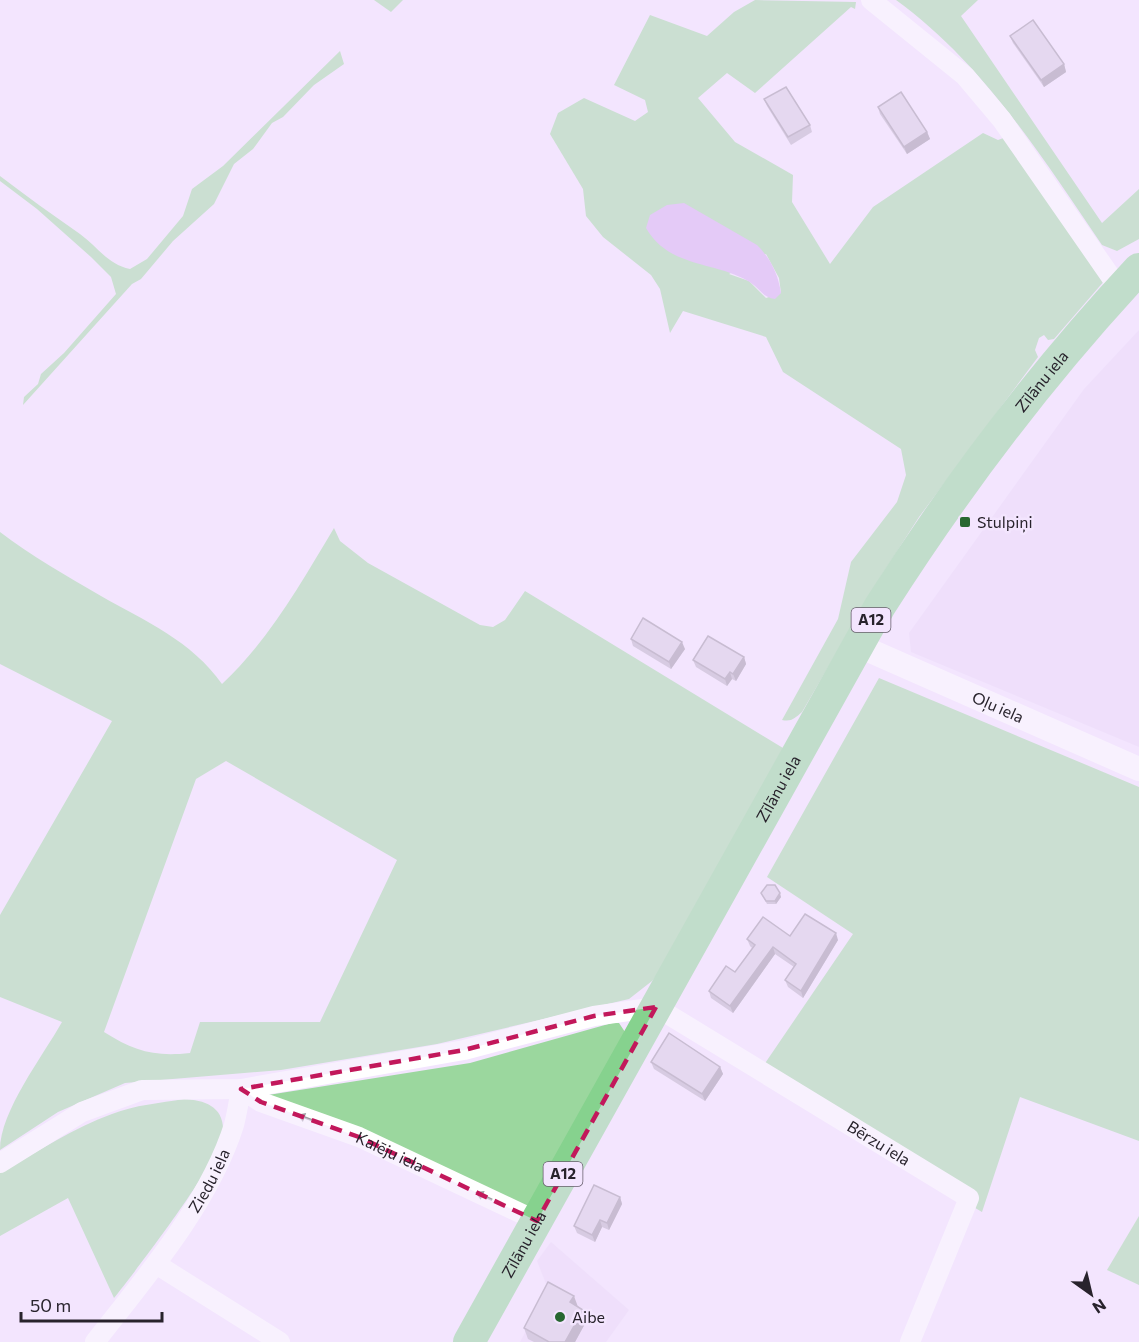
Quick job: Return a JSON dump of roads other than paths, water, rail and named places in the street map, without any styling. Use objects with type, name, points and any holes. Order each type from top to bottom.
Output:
[{"type":"highway","name":"Zīlānu iela","points":[[470,1342],[857,645],[929,528],[995,437],[1044,375],[1129,280]]},
{"type":"street","points":[[871,0],[965,75],[1129,280]]},
{"type":"street","name":"Oļu iela","points":[[857,645],[1139,769]]},
{"type":"street","points":[[0,1163],[82,1112],[142,1090],[241,1089],[464,1050],[594,1016],[656,1007]]},
{"type":"street","name":"Bērzu iela","points":[[656,1007],[969,1198],[910,1342]]},
{"type":"street","name":"Kalēju iela","points":[[241,1089],[261,1102],[358,1137],[537,1221]]},
{"type":"street","name":"Ziedu iela","points":[[95,1342],[156,1264],[194,1208],[222,1155],[234,1124],[241,1089]]},
{"type":"street","points":[[156,1264],[280,1342]]},
{"type":"place","name":"Stulpiņi","points":[[965,522]]},
{"type":"place","name":"Aibe","points":[[560,1317]]}]
